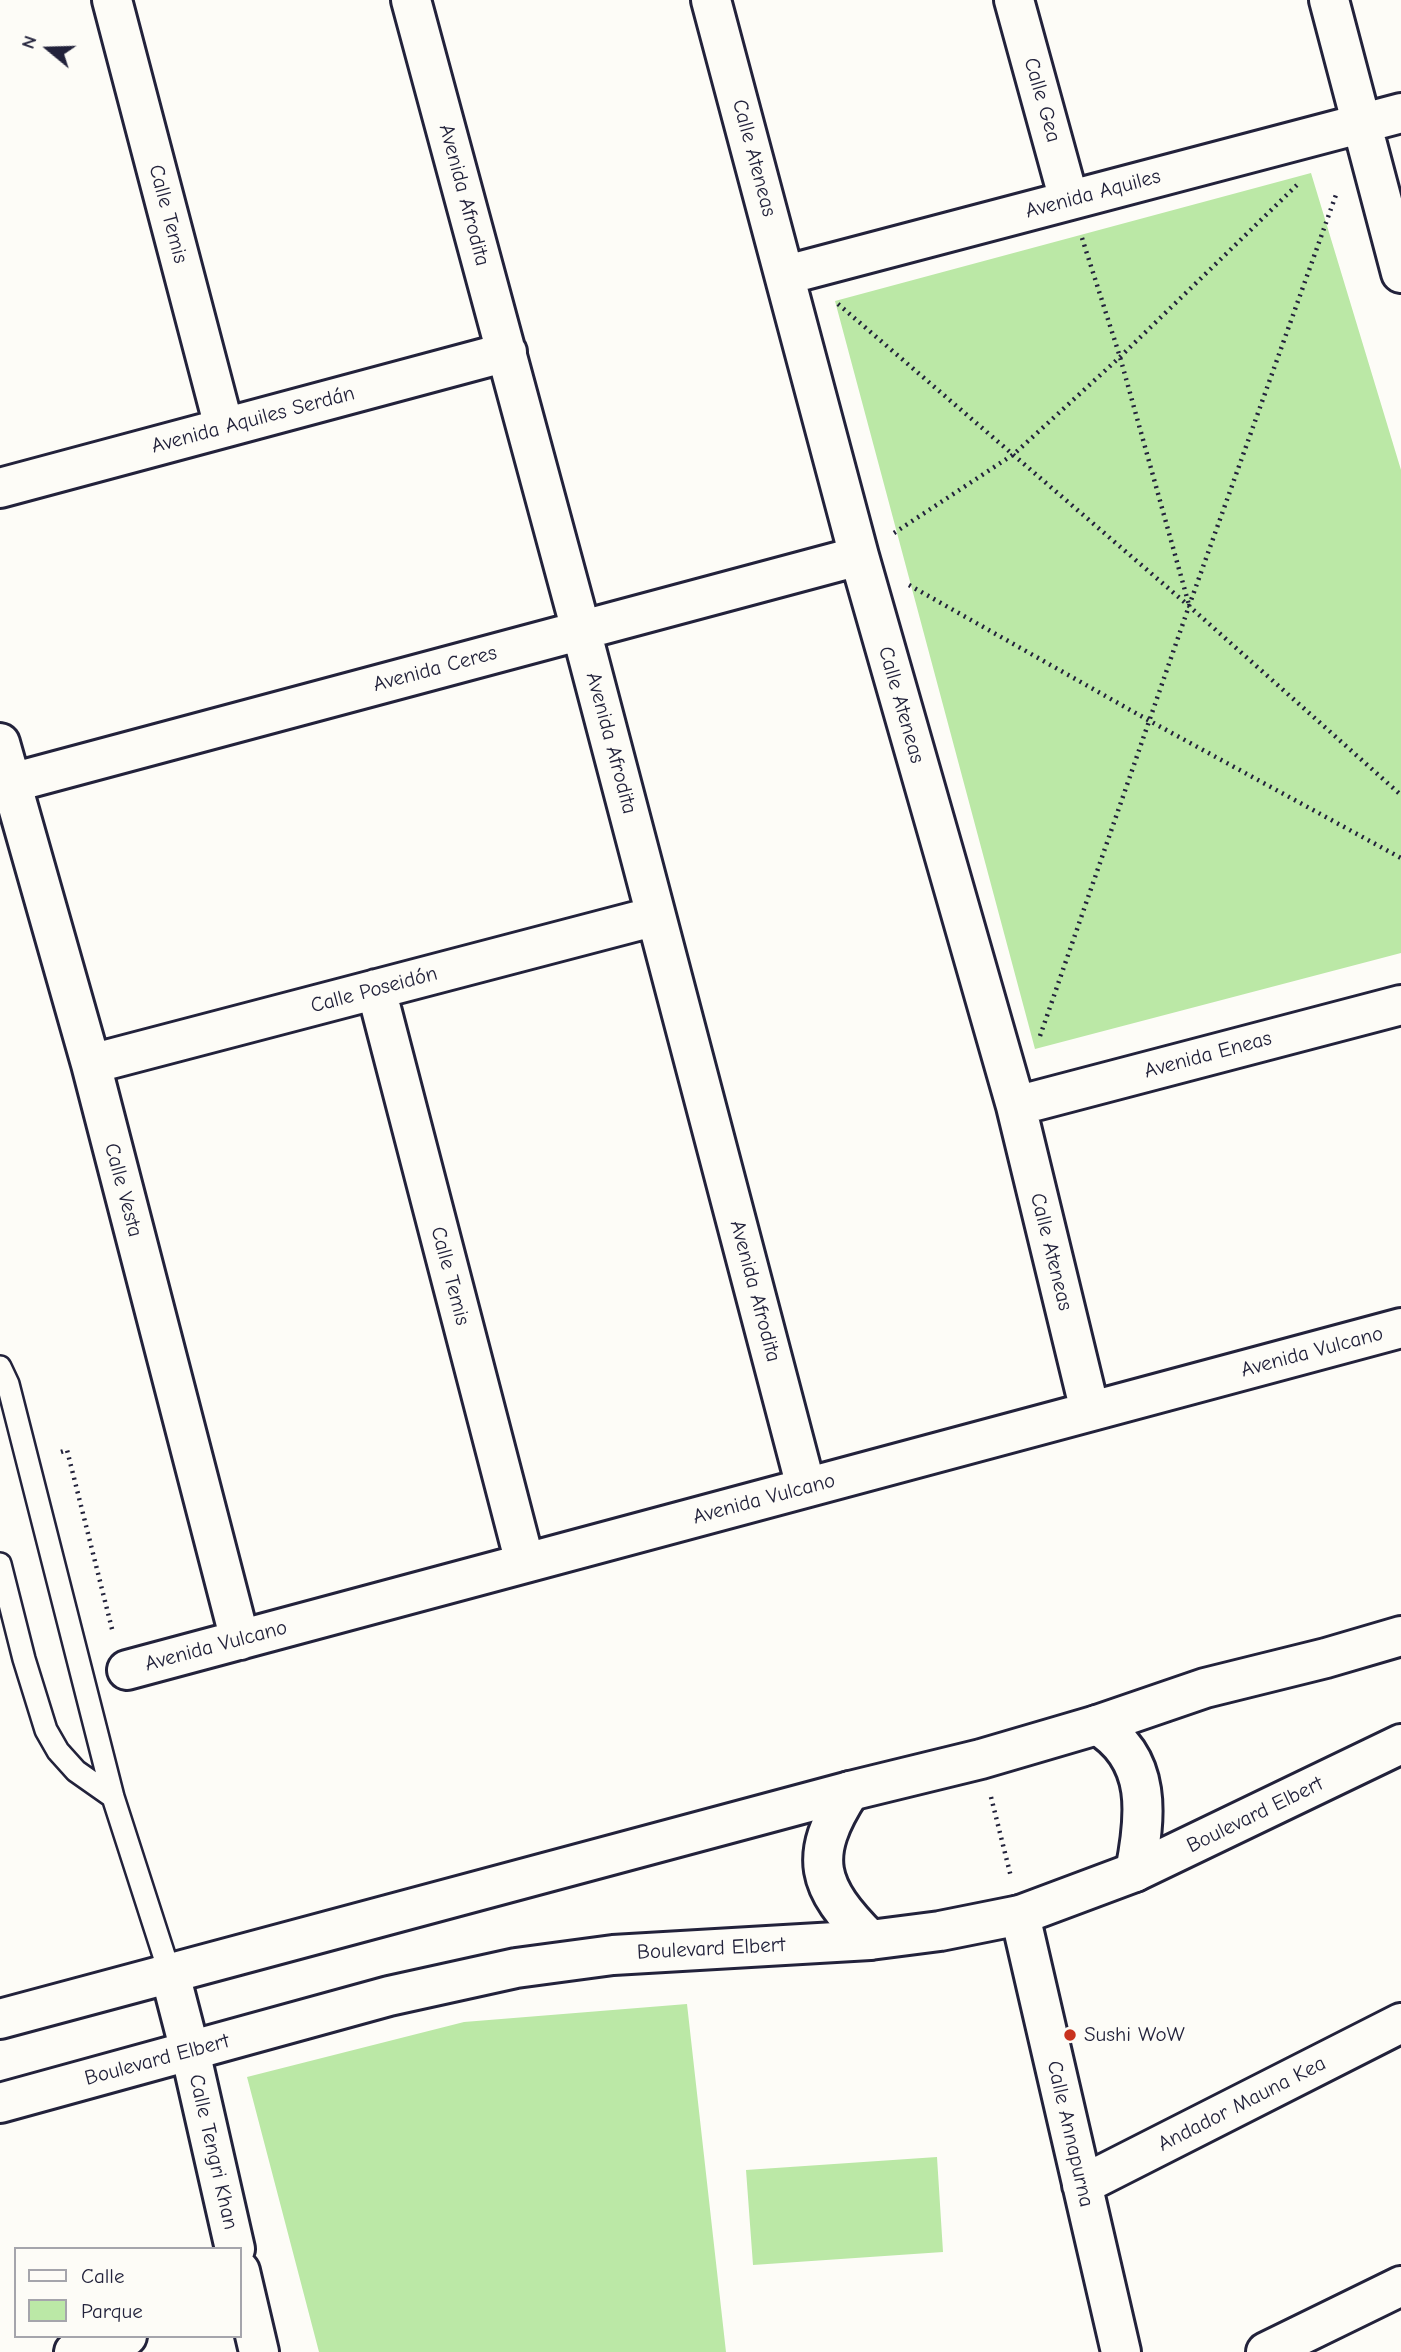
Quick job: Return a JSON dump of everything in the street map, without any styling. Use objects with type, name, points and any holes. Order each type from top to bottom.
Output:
[{"type":"street","name":"Calle Temis","points":[[112,0],[224,427]]},
{"type":"street","name":"Avenida Afrodita","points":[[411,0],[581,630],[806,1487]]},
{"type":"street","name":"Calle Ateneas","points":[[712,0],[859,556],[1016,1106],[1090,1411]]},
{"type":"street","name":"Calle Gea","points":[[1014,0],[1069,200]]},
{"type":"street","points":[[1329,0],[1401,273]]},
{"type":"street","name":"Avenida Aquiles","points":[[786,275],[1401,113]]},
{"type":"street","name":"Avenida Aquiles Serdán","points":[[0,488],[507,352]]},
{"type":"street","name":"Avenida Ceres","points":[[11,783],[859,556]]},
{"type":"street","name":"Calle Vesta","points":[[0,743],[91,1064],[240,1640]]},
{"type":"street","name":"Calle Poseidón","points":[[91,1064],[656,916]]},
{"type":"street","name":"Calle Temis","points":[[376,989],[525,1563]]},
{"type":"street","name":"Avenida Eneas","points":[[1016,1106],[1401,1005]]},
{"type":"street","name":"Avenida Vulcano","points":[[127,1670],[1401,1328]]},
{"type":"street","points":[[0,2019],[849,1791],[981,1759],[1097,1725],[1205,1688],[1401,1636]]},
{"type":"street","points":[[1097,1725],[1122,1744],[1132,1760],[1141,1786],[1141,1842],[1135,1872]]},
{"type":"street","name":"Boulevard Elbert","points":[[0,2103],[388,1996],[516,1968],[613,1955],[870,1940],[940,1931],[1020,1915],[1135,1872],[1401,1744]]},
{"type":"street","points":[[849,1791],[835,1813],[827,1833],[822,1855],[824,1877],[841,1908],[870,1940]]},
{"type":"street","name":"Calle Annapurna","points":[[1020,1915],[1121,2352]]},
{"type":"street","name":"Calle Tengri Khan","points":[[170,1974],[235,2247]]},
{"type":"street","name":"Andador Mauna Kea","points":[[1082,2185],[1401,2023]]},
{"type":"street","points":[[1266,2352],[1401,2286]]},
{"type":"street","points":[[242,2292],[259,2352]]},
{"type":"street","points":[[74,2352],[120,2338]]},
{"type":"lane","points":[[3,1379],[113,1797],[170,1974]]},
{"type":"lane","points":[[0,1564],[24,1659],[46,1730],[58,1751],[76,1771],[113,1797]]},
{"type":"path","points":[[1301,182],[1120,357],[1014,454],[859,556],[1149,720],[1401,858]]},
{"type":"path","points":[[1016,1106],[1189,606],[1338,189]]},
{"type":"path","points":[[1069,200],[1120,357],[1189,606]]},
{"type":"path","points":[[786,275],[835,301],[1189,606],[1401,795]]},
{"type":"path","points":[[61,1452],[67,1450],[122,1672],[127,1670]]},
{"type":"path","points":[[981,1759],[1020,1915]]},
{"type":"green space","points":[[1311,173],[1401,470],[1401,953],[1035,1049],[835,301]]},
{"type":"green space","points":[[687,2004],[726,2352],[319,2352],[247,2077],[464,2022]]},
{"type":"green space","points":[[937,2157],[943,2252],[753,2265],[746,2170]]},
{"type":"place","name":"Sushi WoW","points":[[1070,2035]]}]
